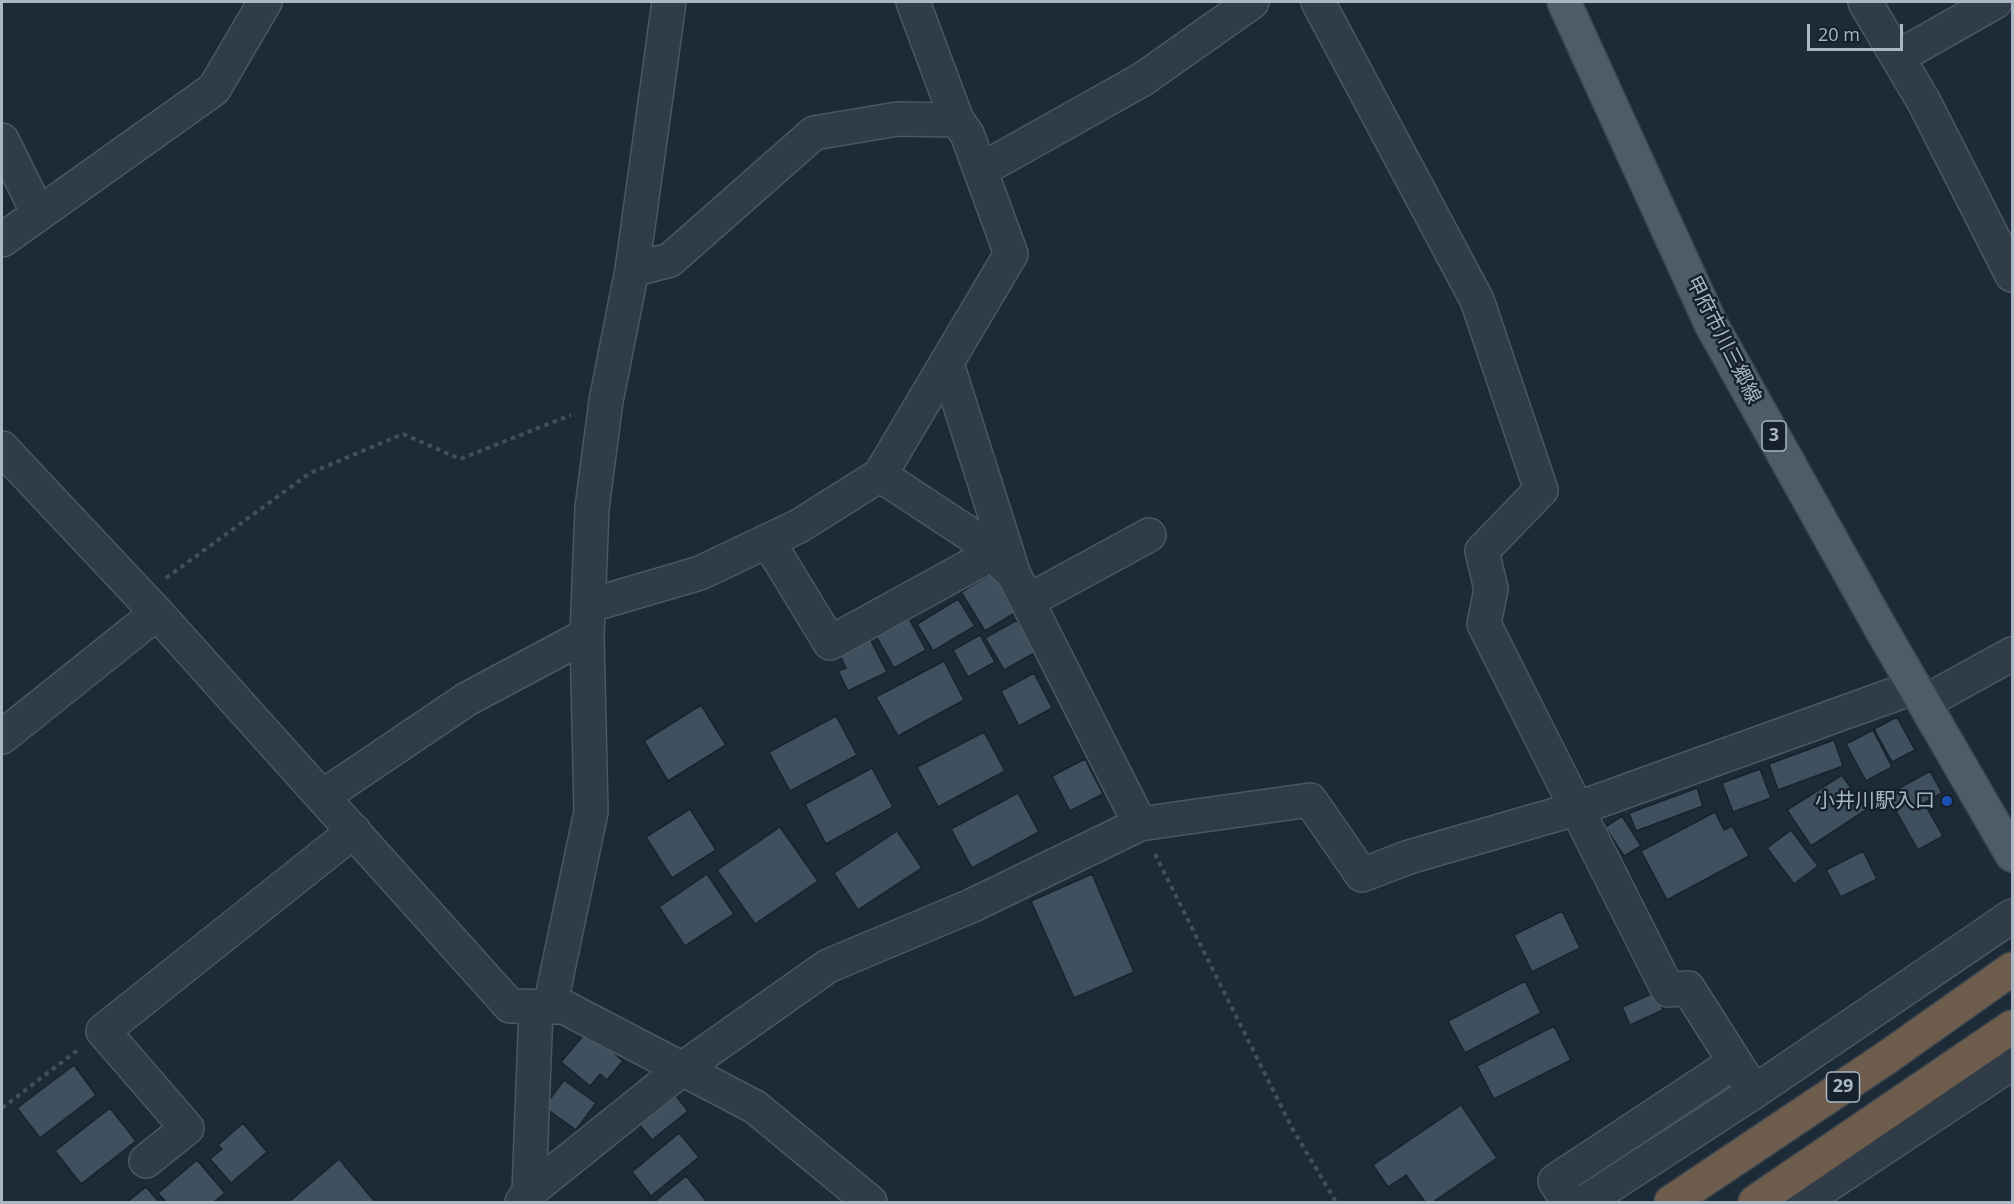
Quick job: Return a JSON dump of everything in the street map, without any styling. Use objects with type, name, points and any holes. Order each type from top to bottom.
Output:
[{"type":"highway","name":"29","points":[[1671,1203],[2013,969]]},
{"type":"highway","name":"29","points":[[1755,1203],[2013,1027]]},
{"type":"main road","name":"甲府市川三郷線","points":[[1564,2],[1711,324],[2013,855]]},
{"type":"street","points":[[2,240],[214,88],[265,2]]},
{"type":"street","points":[[525,1197],[543,1008],[591,812],[588,621],[592,508],[606,401],[632,270],[669,2]]},
{"type":"street","points":[[322,797],[588,621],[768,542],[799,526],[880,475],[1011,254],[968,134],[957,120],[913,2]]},
{"type":"street","points":[[981,170],[1143,79],[1252,2]]},
{"type":"street","points":[[1318,2],[1477,300],[1541,490],[1482,551],[1491,589],[1484,624],[1579,808],[1668,990],[1688,988],[1754,1092]]},
{"type":"street","points":[[1865,2],[1924,102],[2013,275]]},
{"type":"street","points":[[1898,57],[1995,2]]},
{"type":"street","points":[[632,270],[670,261],[814,133],[897,118],[957,120]]},
{"type":"street","points":[[2,140],[38,213]]},
{"type":"street","points":[[947,364],[1012,576],[1140,824]]},
{"type":"street","points":[[2,448],[149,604],[510,1006],[564,1007],[755,1107],[870,1203]]},
{"type":"street","points":[[880,475],[977,539],[1012,576]]},
{"type":"street","points":[[768,542],[830,643],[1012,576],[1149,535]]},
{"type":"street","points":[[2,737],[149,604]]},
{"type":"street","points":[[525,1197],[682,1069],[828,966],[971,906],[1140,824],[1310,800],[1362,875],[1409,857],[1579,808],[1920,694],[2013,654]]},
{"type":"street","points":[[146,1161],[187,1128],[103,1030],[354,831]]},
{"type":"street","points":[[1585,1203],[1754,1092],[2013,916]]},
{"type":"street","points":[[1568,1203],[1556,1181],[1735,1062]]},
{"type":"street","points":[[1802,1203],[2013,1063]]},
{"type":"path","points":[[149,604],[310,473],[321,468],[404,434],[460,459],[606,401]]},
{"type":"path","points":[[1140,824],[1292,1128],[1336,1203]]},
{"type":"path","points":[[2,1108],[103,1030]]},
{"type":"building","points":[[994,572],[1018,611],[985,631],[961,592]]},
{"type":"building","points":[[958,599],[975,626],[933,651],[917,624]]},
{"type":"building","points":[[908,617],[926,650],[894,668],[876,636]]},
{"type":"building","points":[[1017,620],[1036,652],[1004,670],[985,638]]},
{"type":"building","points":[[980,635],[995,662],[968,677],[953,650]]},
{"type":"building","points":[[869,637],[887,672],[848,691],[838,671],[846,668],[839,653]]},
{"type":"building","points":[[944,661],[964,700],[898,736],[876,697]]},
{"type":"building","points":[[1034,673],[1052,708],[1019,726],[1001,691]]},
{"type":"building","points":[[701,705],[726,745],[668,781],[644,741]]},
{"type":"building","points":[[836,716],[857,755],[790,791],[769,752]]},
{"type":"building","points":[[1897,717],[1915,750],[1892,762],[1874,729]]},
{"type":"building","points":[[1873,730],[1892,767],[1866,781],[1846,744]]},
{"type":"building","points":[[984,732],[1005,771],[938,807],[917,767]]},
{"type":"building","points":[[1834,740],[1843,766],[1778,790],[1769,764]]},
{"type":"building","points":[[1085,759],[1103,794],[1070,811],[1052,776]]},
{"type":"building","points":[[872,768],[893,807],[826,844],[805,804]]},
{"type":"building","points":[[1760,769],[1771,798],[1733,812],[1722,783]]},
{"type":"building","points":[[1930,771],[1942,793],[1924,803],[1943,836],[1918,850],[1887,795]]},
{"type":"building","points":[[1842,775],[1866,810],[1811,846],[1787,810]]},
{"type":"building","points":[[1697,788],[1703,806],[1636,831],[1629,813]]},
{"type":"building","points":[[1018,793],[1039,832],[972,868],[951,829]]},
{"type":"building","points":[[690,809],[716,850],[672,878],[646,837]]},
{"type":"building","points":[[1715,812],[1724,830],[1732,826],[1749,856],[1667,900],[1641,851]]},
{"type":"building","points":[[1622,816],[1641,846],[1624,856],[1605,827]]},
{"type":"building","points":[[780,827],[818,881],[755,924],[717,870]]},
{"type":"building","points":[[1791,830],[1818,866],[1794,884],[1767,848]]},
{"type":"building","points":[[897,831],[922,868],[858,910],[834,873]]},
{"type":"building","points":[[1863,851],[1877,879],[1841,897],[1826,870]]},
{"type":"building","points":[[707,874],[734,914],[685,946],[659,907]]},
{"type":"building","points":[[1092,874],[1134,972],[1074,998],[1031,901]]},
{"type":"building","points":[[1562,911],[1580,948],[1532,972],[1514,935]]},
{"type":"building","points":[[1525,981],[1541,1013],[1465,1053],[1448,1021]]},
{"type":"building","points":[[1656,992],[1663,1010],[1630,1025],[1622,1007]]},
{"type":"building","points":[[1554,1026],[1571,1060],[1494,1099],[1477,1066]]},
{"type":"building","points":[[588,1030],[623,1061],[607,1080],[600,1074],[590,1086],[561,1062]]},
{"type":"building","points":[[74,1065],[96,1095],[40,1138],[17,1108]]},
{"type":"building","points":[[564,1080],[596,1103],[576,1130],[544,1107]]},
{"type":"building","points":[[672,1091],[688,1111],[652,1140],[636,1120]]},
{"type":"building","points":[[1461,1105],[1497,1158],[1433,1202],[1425,1202],[1406,1175],[1388,1187],[1373,1165]]},
{"type":"building","points":[[110,1108],[136,1141],[81,1184],[55,1151]]},
{"type":"building","points":[[243,1123],[267,1152],[231,1183],[210,1159],[222,1149],[218,1145]]},
{"type":"building","points":[[679,1133],[699,1157],[651,1196],[632,1172]]},
{"type":"building","points":[[339,1159],[375,1202],[290,1201]]},
{"type":"building","points":[[197,1160],[225,1193],[214,1202],[166,1202],[158,1193]]},
{"type":"building","points":[[686,1176],[707,1202],[654,1202]]},
{"type":"building","points":[[146,1187],[159,1202],[127,1202]]},
{"type":"place","name":"小井川駅入口","points":[[1947,801]]}]
